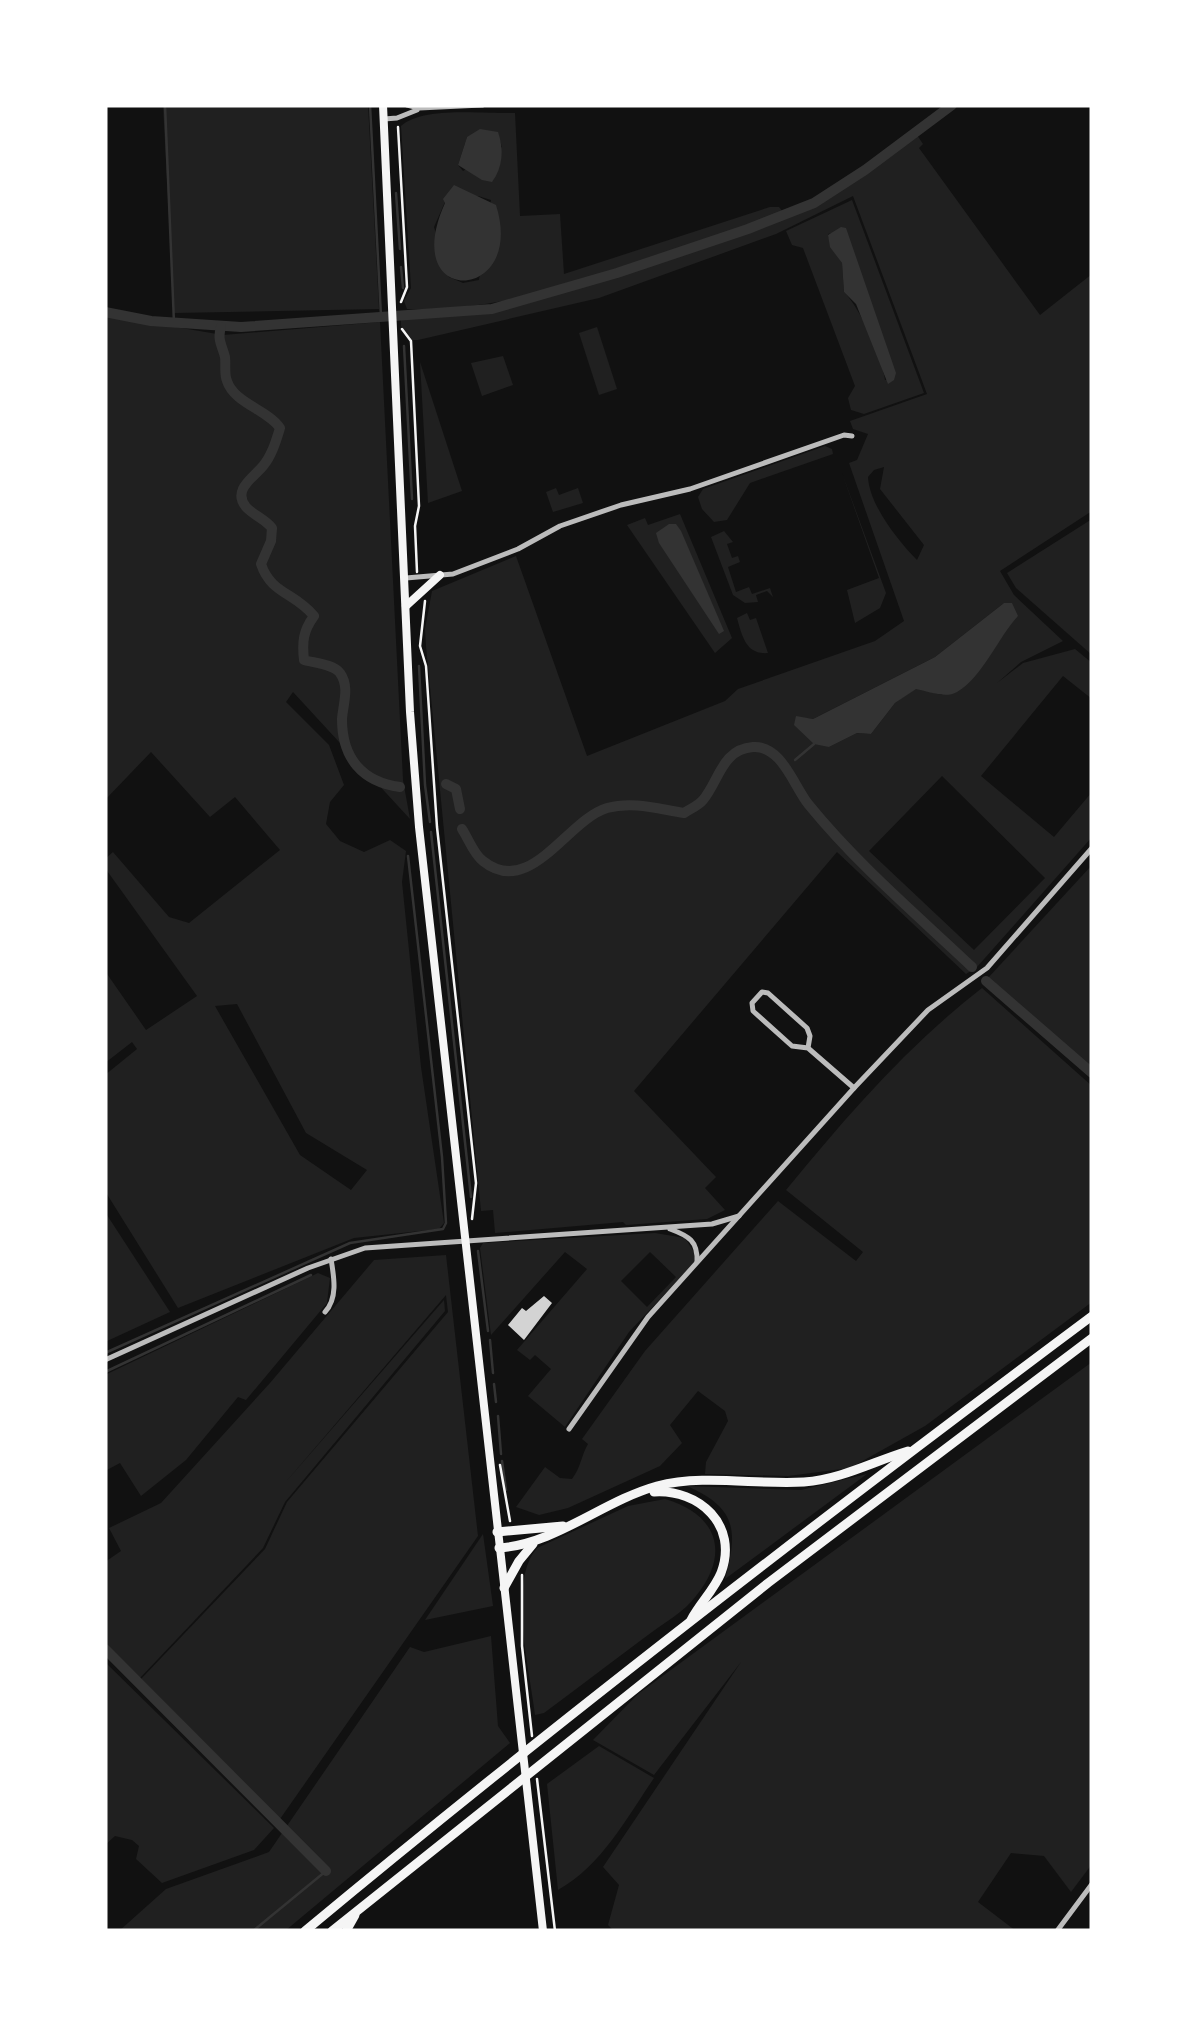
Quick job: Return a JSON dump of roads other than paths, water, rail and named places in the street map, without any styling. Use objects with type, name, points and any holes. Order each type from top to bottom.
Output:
[{"type":"highway","points":[[305,1931],[536,1741],[1092,1316]]},
{"type":"highway","points":[[332,1931],[540,1762],[906,1476],[1092,1338]]},
{"type":"highway","points":[[499,1548],[535,1542],[641,1492],[669,1484],[834,1478],[914,1449]]},
{"type":"highway","points":[[641,1492],[666,1491],[689,1496],[709,1509],[722,1530],[725,1554],[721,1572],[690,1623]]},
{"type":"highway","points":[[498,1532],[566,1525]]},
{"type":"highway","points":[[504,1588],[518,1561],[535,1542]]},
{"type":"highway","points":[[346,1931],[359,1908]]},
{"type":"main road","points":[[383,105],[396,327],[410,712],[419,828],[544,1931]]},
{"type":"main road","points":[[406,606],[440,575]]},
{"type":"street","points":[[406,105],[482,105]]},
{"type":"street","points":[[384,119],[420,108]]},
{"type":"street","points":[[406,578],[440,575],[502,555],[560,526],[690,489],[844,435],[852,436]]},
{"type":"street","points":[[569,1429],[648,1317],[854,1088],[928,1010],[986,968],[1092,848]]},
{"type":"street","points":[[808,1048],[810,1036],[806,1028],[768,993],[762,992],[752,1002],[753,1011],[792,1046],[808,1048],[854,1088]]},
{"type":"street","points":[[105,1360],[331,1259],[365,1248],[712,1224],[742,1215]]},
{"type":"street","points":[[664,1227],[690,1236],[697,1249],[697,1266]]},
{"type":"street","points":[[326,1312],[332,1306],[331,1259]]},
{"type":"street","points":[[1057,1931],[1092,1884]]},
{"type":"waterway","points":[[165,105],[174,323]]},
{"type":"waterway","points":[[370,105],[381,316]]},
{"type":"waterway","points":[[105,312],[151,321],[241,327],[492,309],[617,273],[814,203],[952,105]]},
{"type":"waterway","points":[[396,193],[400,249]]},
{"type":"waterway","points":[[401,267],[403,288]]},
{"type":"waterway","points":[[221,327],[226,378],[231,389],[280,428],[269,457],[241,495],[246,507],[272,528],[261,564],[277,587],[314,616],[304,637],[304,660],[333,668],[343,678],[343,733],[350,756],[365,774],[400,787]]},
{"type":"waterway","points":[[404,346],[412,499]]},
{"type":"waterway","points":[[419,666],[430,822]]},
{"type":"waterway","points":[[795,760],[814,744]]},
{"type":"waterway","points":[[462,829],[483,861],[500,870],[517,870],[548,853],[592,815],[607,808],[636,805],[684,813],[703,800],[734,753],[763,748],[780,760],[809,805],[847,848],[972,967]]},
{"type":"waterway","points":[[446,784],[456,789],[460,809]]},
{"type":"waterway","points":[[431,832],[471,1197]]},
{"type":"waterway","points":[[105,1353],[350,1243],[443,1229],[446,1223],[442,1157],[408,856]]},
{"type":"waterway","points":[[986,981],[1092,1073]]},
{"type":"waterway","points":[[478,1251],[488,1331]]},
{"type":"waterway","points":[[105,1372],[311,1275]]},
{"type":"waterway","points":[[490,1340],[493,1373]]},
{"type":"waterway","points":[[494,1384],[496,1402]]},
{"type":"waterway","points":[[498,1416],[501,1454]]},
{"type":"waterway","points":[[502,1461],[506,1490]]},
{"type":"waterway","points":[[105,1649],[326,1871]]},
{"type":"waterway","points":[[253,1931],[326,1871]]}]
